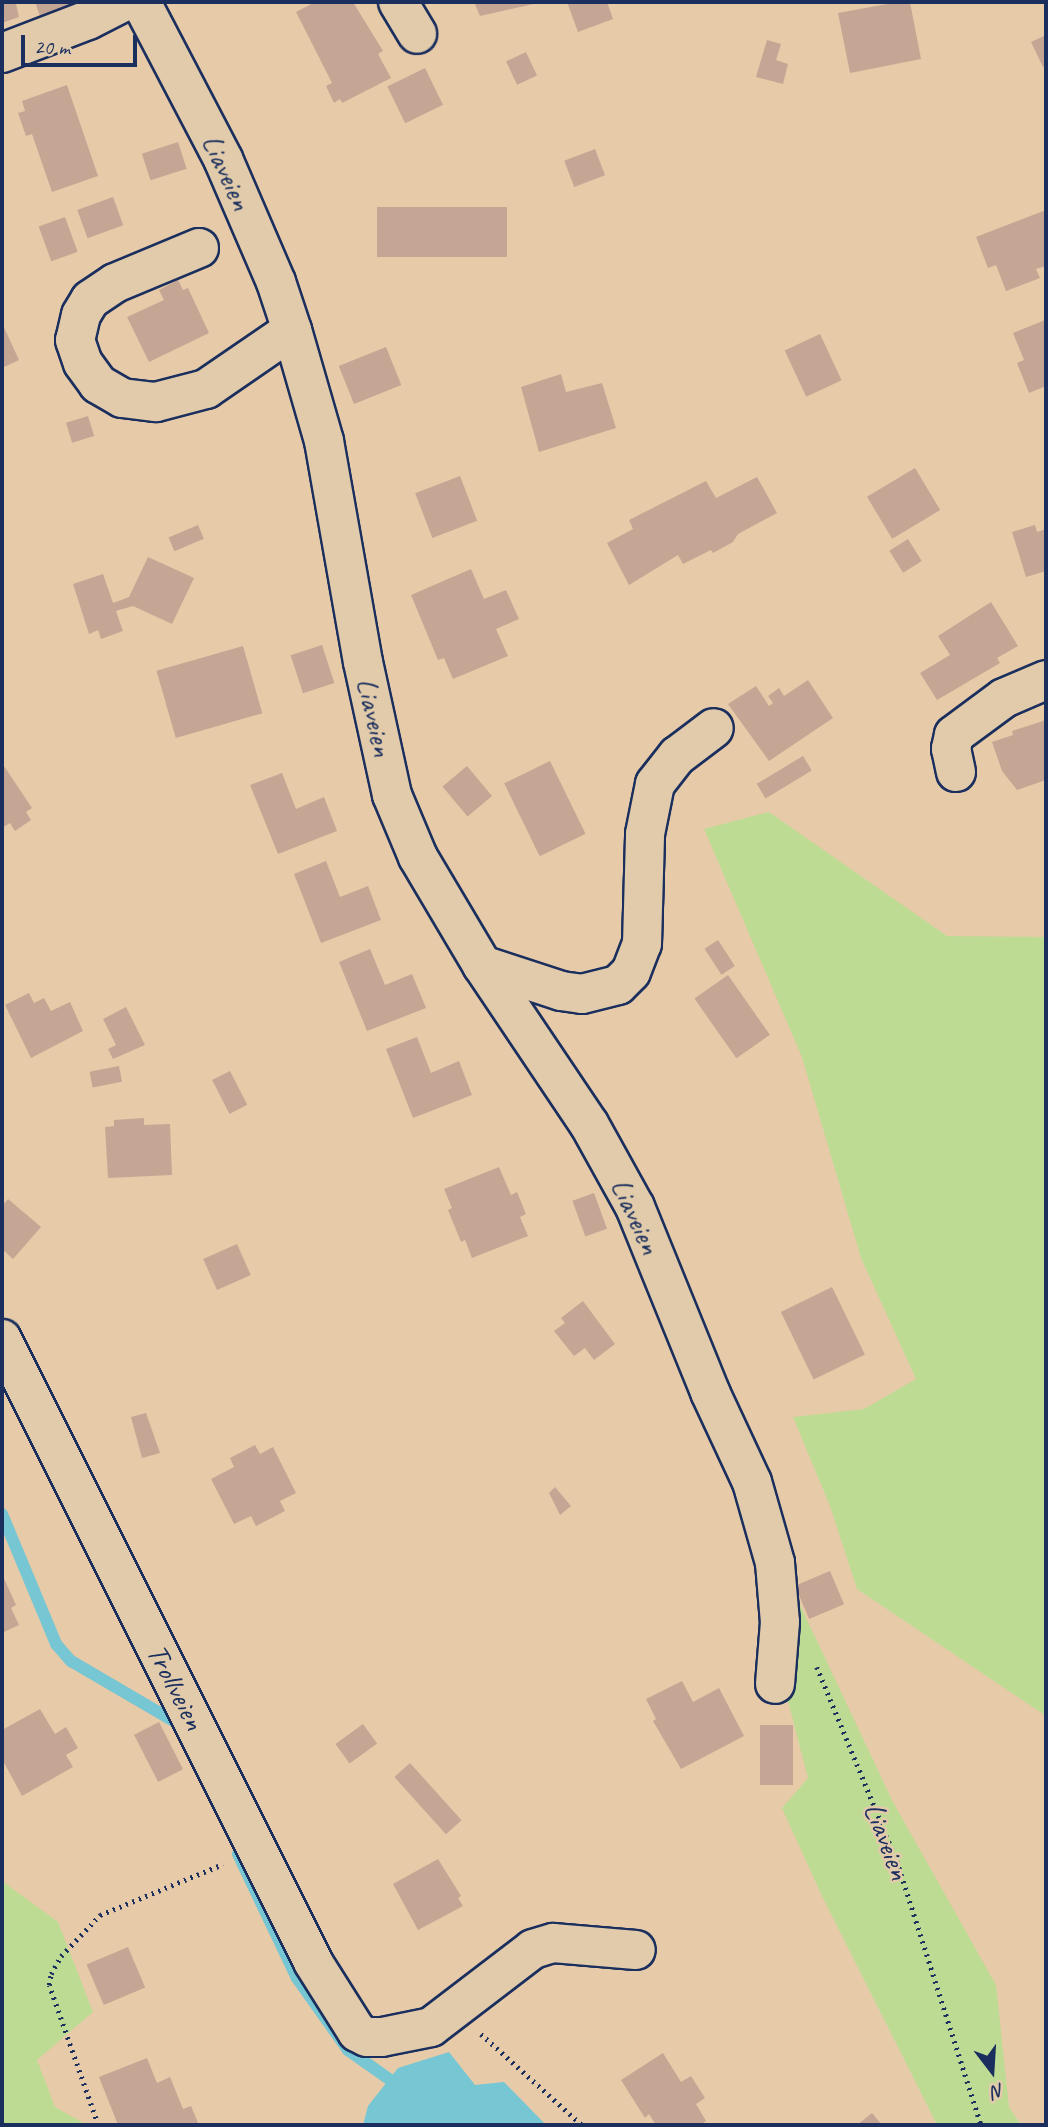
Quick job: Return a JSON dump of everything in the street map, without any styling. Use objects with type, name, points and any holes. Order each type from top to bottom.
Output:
[{"type":"street","points":[[2,53],[88,20],[123,2]]},
{"type":"street","name":"Liaveien","points":[[141,2],[223,159],[276,282],[292,330],[324,441],[363,662],[392,794],[418,857],[482,965],[589,1124],[635,1207],[710,1392],[752,1482],[775,1563],[780,1622],[775,1684]]},
{"type":"street","points":[[398,2],[417,34]]},
{"type":"street","points":[[199,248],[115,283],[90,300],[81,315],[75,340],[83,363],[98,384],[122,398],[156,402],[206,389],[292,330]]},
{"type":"street","points":[[956,772],[951,749],[954,735],[1003,698],[1046,680]]},
{"type":"street","points":[[482,965],[561,991],[582,994],[618,985],[631,972],[642,944],[645,834],[655,784],[677,756],[714,729]]},
{"type":"street","name":"Trollveien","points":[[2,1339],[313,1962],[357,2032],[367,2037],[406,2033],[431,2027],[453,2009]]},
{"type":"street","points":[[453,2009],[533,1949],[553,1943],[636,1950]]},
{"type":"path","name":"Liaveien","points":[[812,1653],[897,1860],[981,2125]]},
{"type":"path","points":[[98,2125],[49,1985],[51,1974],[61,1956],[100,1915],[234,1860]]},
{"type":"path","points":[[453,2009],[582,2125]]},
{"type":"green space","points":[[769,812],[947,936],[1046,937],[1046,1716],[857,1589],[830,1506],[793,1417],[864,1409],[916,1379],[861,1258],[802,1057],[704,829]]},
{"type":"green space","points":[[783,1569],[893,1802],[996,1985],[1009,2107],[1021,2125],[937,2125],[821,1894],[782,1808],[808,1778],[755,1575]]},
{"type":"green space","points":[[2,1881],[58,1922],[93,2012],[37,2060],[55,2107],[87,2125],[2,2125]]},
{"type":"water","points":[[449,2052],[475,2085],[504,2082],[546,2125],[363,2125],[368,2106],[398,2068]]},
{"type":"building","points":[[2,2],[16,4],[19,17],[2,23]]},
{"type":"building","points":[[35,2],[72,2],[75,12],[42,22]]},
{"type":"building","points":[[315,2],[353,2],[383,51],[378,54],[391,78],[342,103],[340,99],[334,103],[326,86],[332,83],[296,12]]},
{"type":"building","points":[[474,2],[538,2],[538,3],[480,16]]},
{"type":"building","points":[[567,2],[607,2],[613,19],[578,32]]},
{"type":"building","points":[[910,2],[921,59],[850,73],[838,13]]},
{"type":"building","points":[[1046,35],[1046,65],[1043,67],[1031,42]]},
{"type":"building","points":[[767,40],[781,44],[776,60],[788,64],[783,84],[756,77]]},
{"type":"building","points":[[526,52],[537,76],[517,85],[506,61]]},
{"type":"building","points":[[425,68],[443,105],[405,123],[387,86]]},
{"type":"building","points":[[67,85],[98,176],[52,192],[32,134],[26,136],[18,113],[25,111],[22,101]]},
{"type":"building","points":[[178,142],[187,169],[151,180],[142,154]]},
{"type":"building","points":[[595,149],[605,175],[574,187],[564,161]]},
{"type":"building","points":[[113,197],[123,225],[88,238],[77,210]]},
{"type":"building","points":[[377,207],[507,207],[507,257],[377,257]]},
{"type":"building","points":[[1046,210],[1046,266],[1036,269],[1040,278],[1006,291],[996,265],[988,268],[976,237]]},
{"type":"building","points":[[65,217],[78,252],[51,261],[39,227]]},
{"type":"building","points":[[178,280],[183,290],[188,288],[209,333],[149,362],[127,317],[164,300],[159,290]]},
{"type":"building","points":[[1045,320],[1046,386],[1029,393],[1017,363],[1024,360],[1013,333]]},
{"type":"building","points":[[2,323],[19,360],[2,368]]},
{"type":"building","points":[[820,334],[842,380],[806,397],[785,350]]},
{"type":"building","points":[[386,347],[401,385],[354,404],[339,366]]},
{"type":"building","points":[[561,374],[566,392],[602,383],[616,428],[539,452],[521,387]]},
{"type":"building","points":[[88,416],[94,436],[72,443],[66,423]]},
{"type":"building","points":[[915,468],[940,510],[892,539],[867,497]]},
{"type":"building","points":[[460,476],[477,521],[432,538],[415,493]]},
{"type":"building","points":[[757,477],[777,513],[738,534],[733,542],[713,553],[711,550],[683,564],[678,555],[629,585],[607,543],[633,529],[629,520],[706,481],[716,498]]},
{"type":"building","points":[[198,525],[204,539],[174,551],[169,538]]},
{"type":"building","points":[[1035,525],[1037,532],[1046,529],[1046,571],[1026,577],[1012,532]]},
{"type":"building","points":[[908,539],[922,561],[903,573],[889,551]]},
{"type":"building","points":[[148,557],[194,578],[172,624],[133,606],[116,611],[123,631],[101,639],[98,630],[89,634],[73,584],[103,574],[113,603],[129,597]]},
{"type":"building","points":[[471,569],[484,599],[506,590],[519,619],[496,629],[508,656],[453,679],[444,658],[438,660],[411,595]]},
{"type":"building","points":[[991,602],[1018,646],[997,658],[1000,663],[937,700],[920,673],[950,655],[938,636]]},
{"type":"building","points":[[322,645],[334,683],[303,693],[291,655]]},
{"type":"building","points":[[243,646],[262,713],[176,738],[156,671]]},
{"type":"building","points":[[808,680],[833,718],[769,761],[728,704],[756,686],[769,706],[773,703],[768,696],[779,688],[784,696]]},
{"type":"building","points":[[1046,720],[1046,780],[1017,790],[1002,771],[992,742],[1013,735],[1012,731]]},
{"type":"building","points":[[803,756],[812,771],[765,798],[757,784]]},
{"type":"building","points":[[550,761],[586,834],[540,856],[504,783]]},
{"type":"building","points":[[2,763],[32,808],[26,812],[31,820],[15,831],[10,823],[2,828]]},
{"type":"building","points":[[467,766],[492,796],[468,816],[442,787]]},
{"type":"building","points":[[282,773],[296,809],[324,797],[337,831],[278,854],[250,785]]},
{"type":"building","points":[[326,861],[340,897],[368,886],[381,920],[321,943],[294,874]]},
{"type":"building","points":[[718,940],[735,966],[721,975],[705,949]]},
{"type":"building","points":[[370,949],[385,985],[412,974],[426,1008],[367,1031],[339,962]]},
{"type":"building","points":[[728,975],[770,1035],[736,1058],[694,999]]},
{"type":"building","points":[[29,993],[34,1003],[44,998],[51,1011],[70,1002],[83,1031],[31,1058],[5,1005]]},
{"type":"building","points":[[126,1007],[145,1045],[113,1059],[108,1049],[116,1045],[103,1019]]},
{"type":"building","points":[[417,1037],[431,1073],[459,1061],[472,1095],[413,1118],[386,1049]]},
{"type":"building","points":[[119,1066],[122,1082],[93,1087],[90,1072]]},
{"type":"building","points":[[230,1071],[247,1105],[229,1114],[212,1080]]},
{"type":"building","points":[[144,1118],[144,1125],[170,1124],[172,1175],[108,1178],[105,1127],[114,1126],[114,1120]]},
{"type":"building","points":[[499,1167],[511,1195],[517,1192],[526,1214],[520,1217],[528,1236],[472,1258],[465,1240],[461,1242],[448,1210],[452,1208],[444,1189]]},
{"type":"building","points":[[594,1193],[607,1229],[585,1237],[572,1201]]},
{"type":"building","points":[[8,1199],[41,1227],[13,1259],[2,1249],[2,1206]]},
{"type":"building","points":[[237,1244],[251,1275],[217,1290],[203,1259]]},
{"type":"building","points":[[832,1287],[865,1354],[814,1379],[781,1312]]},
{"type":"building","points":[[583,1301],[615,1344],[594,1360],[585,1348],[574,1356],[554,1331],[565,1323],[561,1318]]},
{"type":"building","points":[[146,1413],[160,1453],[142,1458],[131,1417]]},
{"type":"building","points":[[255,1445],[260,1454],[273,1447],[296,1493],[280,1501],[285,1511],[256,1526],[251,1516],[234,1524],[211,1479],[234,1467],[230,1458]]},
{"type":"building","points":[[555,1487],[571,1506],[560,1515],[549,1493]]},
{"type":"building","points":[[830,1571],[844,1604],[809,1619],[795,1586]]},
{"type":"building","points":[[2,1574],[16,1605],[11,1608],[19,1625],[2,1633]]},
{"type":"building","points":[[682,1681],[693,1702],[719,1688],[744,1736],[681,1769],[653,1721],[656,1719],[646,1699]]},
{"type":"building","points":[[40,1709],[55,1734],[66,1727],[78,1748],[66,1755],[73,1767],[22,1796],[2,1759],[2,1730]]},
{"type":"building","points":[[159,1722],[183,1769],[158,1782],[134,1735]]},
{"type":"building","points":[[363,1724],[377,1743],[350,1763],[335,1744]]},
{"type":"building","points":[[760,1725],[793,1725],[793,1785],[760,1785]]},
{"type":"building","points":[[410,1763],[462,1820],[446,1834],[394,1777]]},
{"type":"building","points":[[438,1859],[461,1896],[458,1898],[463,1906],[418,1930],[393,1884]]},
{"type":"building","points":[[128,1947],[145,1988],[104,2005],[87,1965]]},
{"type":"building","points":[[663,2053],[681,2082],[691,2076],[705,2098],[696,2104],[706,2121],[700,2125],[656,2125],[649,2114],[645,2118],[621,2080]]},
{"type":"building","points":[[147,2058],[157,2083],[170,2077],[183,2109],[191,2106],[199,2125],[118,2125],[99,2077]]},
{"type":"building","points":[[872,2113],[882,2125],[857,2125]]},
{"type":"waterway","points":[[2,1514],[56,1644],[71,1661],[179,1724],[181,1729]]},
{"type":"waterway","points":[[238,1854],[297,1978],[348,2050],[389,2079]]}]
